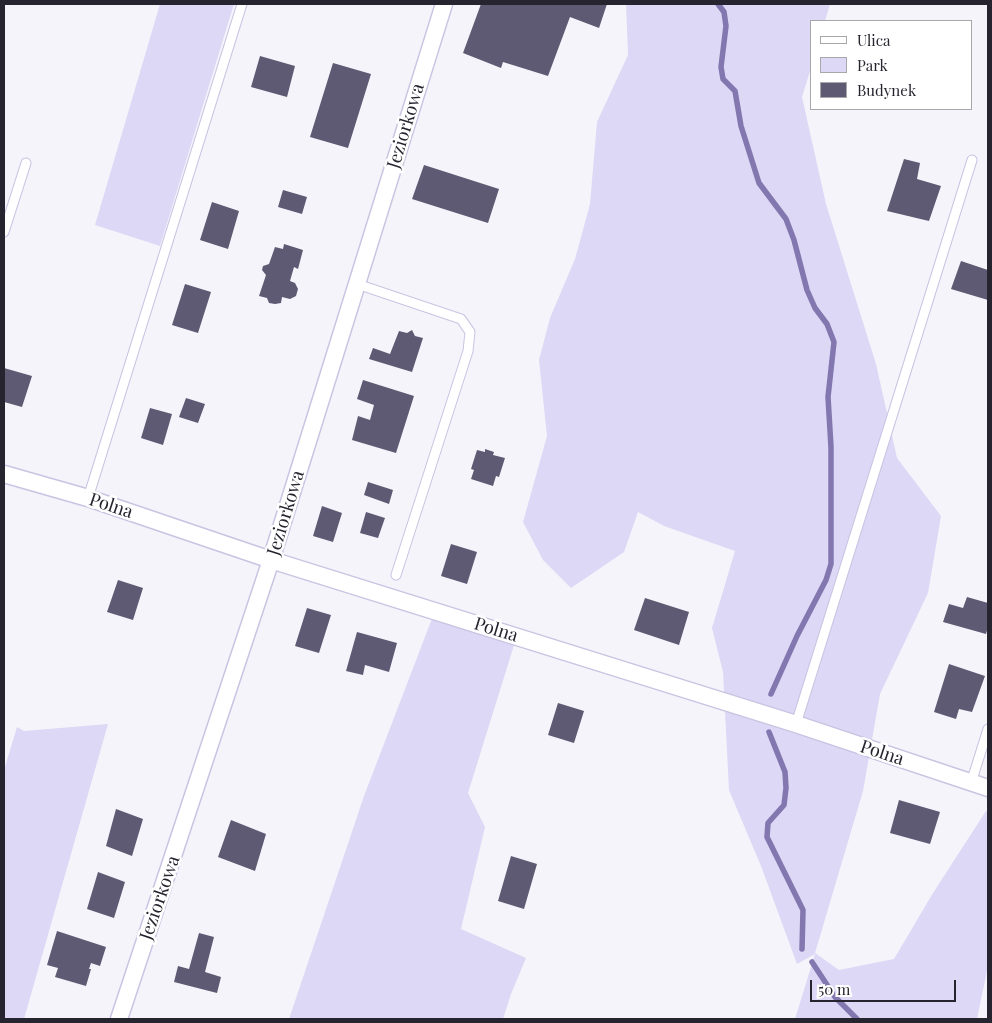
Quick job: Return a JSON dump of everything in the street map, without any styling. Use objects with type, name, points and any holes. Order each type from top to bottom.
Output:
[{"type":"street","name":"Jeziorkowa","points":[[119,1019],[271,560],[444,4]]},
{"type":"street","name":"Polna","points":[[4,474],[88,498],[271,560],[796,724],[988,788]]},
{"type":"lane","points":[[88,498],[242,4]]},
{"type":"lane","points":[[796,724],[972,160]]},
{"type":"lane","points":[[4,232],[26,163]]},
{"type":"lane","points":[[357,284],[461,319],[470,332],[468,351],[396,576]]},
{"type":"lane","points":[[971,782],[988,729]]},
{"type":"green space","points":[[160,4],[234,4],[160,246],[95,225]]},
{"type":"green space","points":[[626,4],[830,4],[825,20],[810,20],[810,71],[802,97],[826,204],[876,364],[897,458],[941,516],[928,593],[880,694],[863,791],[815,953],[839,970],[894,959],[933,893],[986,811],[988,812],[988,966],[977,1019],[795,1019],[815,954],[797,964],[761,866],[729,790],[723,672],[712,628],[735,551],[664,526],[638,512],[624,552],[571,588],[543,560],[523,522],[547,436],[539,360],[550,318],[575,259],[590,204],[597,122],[628,55]]},
{"type":"green space","points":[[433,616],[515,642],[468,793],[485,827],[461,929],[526,958],[503,1019],[289,1019],[364,796]]},
{"type":"green space","points":[[108,724],[24,1019],[4,1019],[4,770],[17,727],[24,731]]},
{"type":"building","points":[[481,4],[607,4],[599,28],[570,17],[548,76],[503,62],[501,68],[463,53]]},
{"type":"building","points":[[260,56],[295,66],[287,97],[251,87]]},
{"type":"building","points":[[333,63],[371,74],[348,148],[310,137]]},
{"type":"building","points":[[904,159],[920,163],[917,179],[941,186],[929,221],[887,211]]},
{"type":"building","points":[[424,165],[499,189],[488,223],[412,199]]},
{"type":"building","points":[[283,190],[307,197],[302,214],[278,207]]},
{"type":"building","points":[[212,202],[239,211],[228,249],[200,240]]},
{"type":"building","points":[[284,244],[303,250],[298,269],[294,267],[290,281],[295,283],[298,289],[296,296],[290,299],[282,297],[281,303],[269,303],[267,298],[259,296],[266,275],[262,270],[263,266],[269,264],[275,247],[283,249]]},
{"type":"building","points":[[961,261],[988,270],[988,300],[951,289]]},
{"type":"building","points":[[185,284],[211,292],[198,333],[172,325]]},
{"type":"building","points":[[412,330],[415,336],[423,338],[412,372],[369,359],[373,348],[390,354],[399,331],[407,333]]},
{"type":"building","points":[[4,368],[32,376],[22,407],[4,402]]},
{"type":"building","points":[[363,380],[414,396],[396,453],[352,440],[358,416],[370,420],[374,405],[357,399]]},
{"type":"building","points":[[186,398],[205,404],[198,423],[179,417]]},
{"type":"building","points":[[150,408],[172,414],[163,445],[141,438]]},
{"type":"building","points":[[485,449],[494,452],[493,455],[505,458],[499,477],[496,476],[493,486],[471,479],[474,470],[471,469],[477,450],[485,452]]},
{"type":"building","points":[[368,482],[393,490],[389,504],[364,495]]},
{"type":"building","points":[[322,506],[342,513],[333,542],[313,536]]},
{"type":"building","points":[[366,512],[385,518],[378,538],[360,533]]},
{"type":"building","points":[[451,544],[477,552],[467,584],[441,576]]},
{"type":"building","points":[[118,580],[143,588],[133,620],[107,612]]},
{"type":"building","points":[[967,597],[988,603],[988,627],[986,634],[943,622],[949,604],[963,608]]},
{"type":"building","points":[[645,598],[689,612],[679,645],[634,630]]},
{"type":"building","points":[[307,608],[331,615],[319,653],[295,646]]},
{"type":"building","points":[[357,632],[397,643],[389,672],[365,665],[363,675],[346,671]]},
{"type":"building","points":[[949,664],[985,676],[972,712],[959,709],[956,719],[934,712]]},
{"type":"building","points":[[558,703],[584,711],[574,743],[548,735]]},
{"type":"building","points":[[899,800],[940,812],[930,844],[890,833]]},
{"type":"building","points":[[116,809],[143,819],[132,856],[106,846]]},
{"type":"building","points":[[231,820],[266,834],[255,871],[218,857]]},
{"type":"building","points":[[511,856],[537,864],[524,909],[498,901]]},
{"type":"building","points":[[98,872],[125,882],[114,918],[87,909]]},
{"type":"building","points":[[57,931],[106,947],[100,966],[91,963],[86,986],[55,977],[58,968],[47,965]]},
{"type":"building","points":[[199,933],[214,937],[205,972],[221,977],[217,993],[174,982],[178,966],[189,969]]},
{"type":"waterway","points":[[718,4],[724,12],[726,26],[721,67],[723,79],[735,91],[741,126],[759,183],[786,219],[794,240],[807,290],[815,308],[827,324],[834,342],[828,397],[831,447],[831,564],[826,580],[797,636],[771,694]]},
{"type":"waterway","points":[[769,732],[785,772],[786,788],[784,805],[768,823],[767,837],[803,910],[802,949]]},
{"type":"waterway","points":[[812,962],[835,997],[857,1019]]}]
